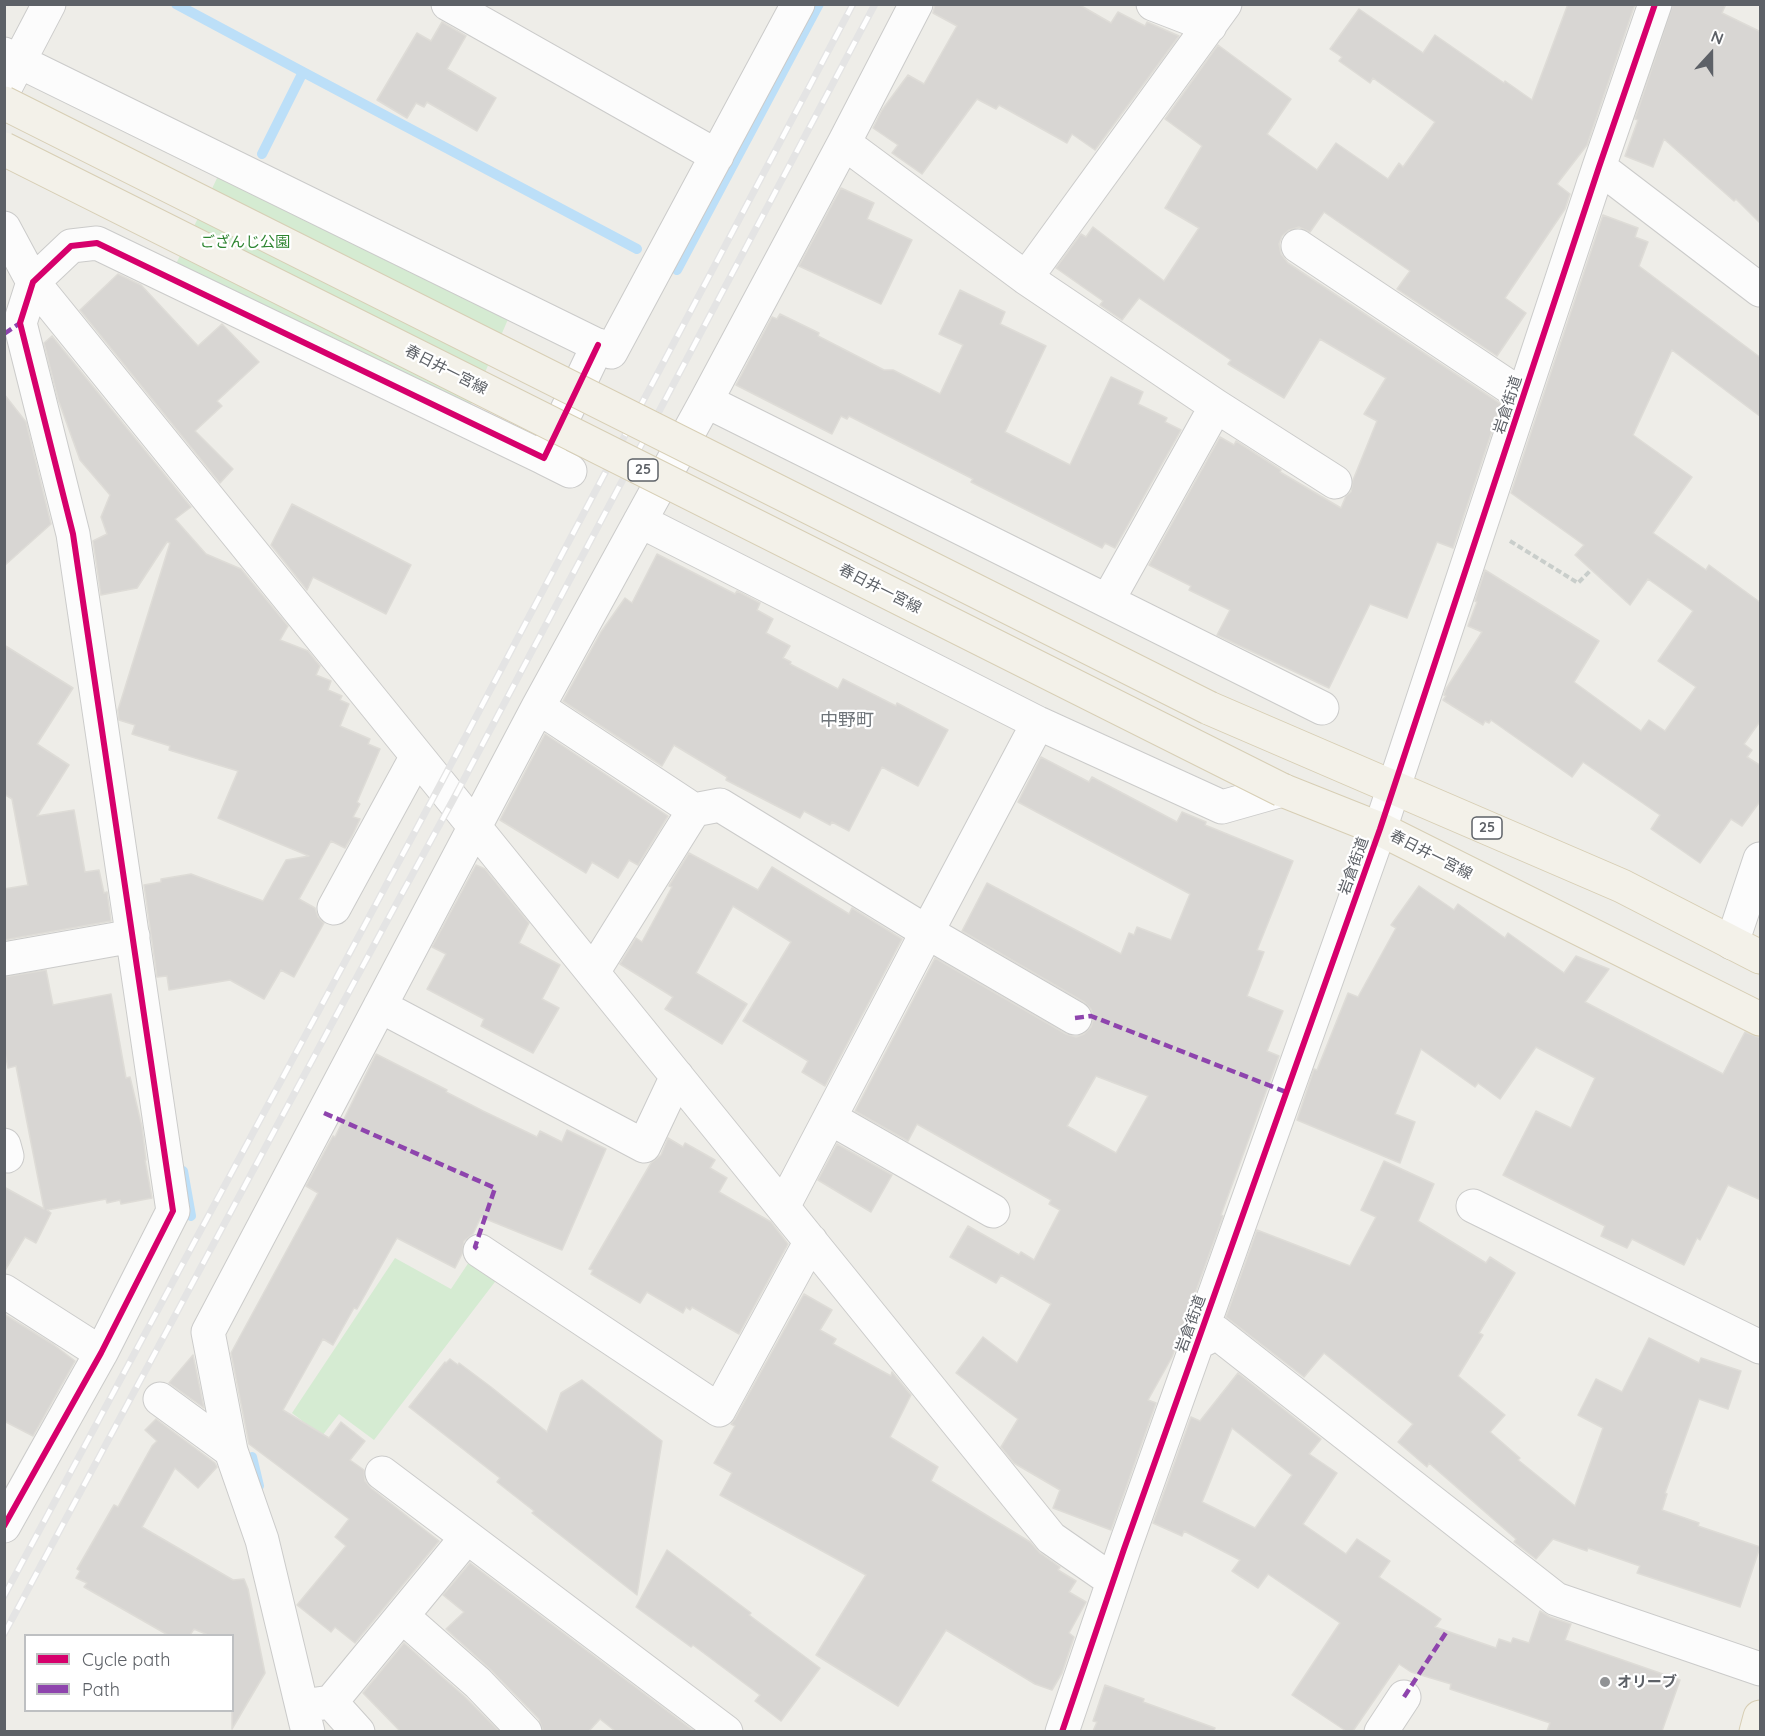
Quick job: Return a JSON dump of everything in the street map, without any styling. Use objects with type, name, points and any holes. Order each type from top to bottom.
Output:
[{"type":"main road","name":"25","points":[[4,103],[1209,708],[1622,886],[1746,950]]},
{"type":"main road","name":"春日井一宮線","points":[[4,149],[1282,790],[1380,829],[1761,1019]]},
{"type":"main road","points":[[1756,1731],[1761,1717]]},
{"type":"street","points":[[4,90],[12,57],[49,4]]},
{"type":"street","points":[[448,4],[717,156]]},
{"type":"street","points":[[12,57],[611,352],[798,4]]},
{"type":"street","points":[[313,1713],[261,1540],[231,1451],[208,1332],[538,707],[706,401],[844,144],[916,4]]},
{"type":"street","points":[[1026,278],[1218,15],[1153,4]]},
{"type":"street","name":"岩倉街道","points":[[1062,1731],[1380,829],[1655,4]]},
{"type":"street","points":[[844,144],[1026,278],[1216,406],[1335,482]]},
{"type":"street","points":[[1599,167],[1761,290]]},
{"type":"street","points":[[4,228],[33,282],[1051,1538],[1113,1581]]},
{"type":"street","points":[[4,1526],[101,1353],[173,1211],[73,534],[20,323],[33,282],[71,246],[97,243],[557,465],[598,345]]},
{"type":"street","points":[[1298,246],[1523,396]]},
{"type":"street","points":[[706,401],[1322,708]]},
{"type":"street","points":[[1108,600],[1216,406]]},
{"type":"street","points":[[640,521],[1038,723],[1222,807],[1282,790]]},
{"type":"street","points":[[538,707],[694,810],[720,805],[927,932],[1075,1018]]},
{"type":"street","points":[[783,1207],[1038,723]]},
{"type":"street","points":[[334,908],[417,756]]},
{"type":"street","points":[[593,972],[694,810]]},
{"type":"street","points":[[1746,950],[1761,859]]},
{"type":"street","points":[[4,958],[133,936]]},
{"type":"street","points":[[380,1006],[644,1146],[677,1076]]},
{"type":"street","points":[[830,1118],[993,1211]]},
{"type":"street","points":[[1473,1206],[1761,1347]]},
{"type":"street","points":[[480,1251],[719,1410],[811,1242]]},
{"type":"street","points":[[4,1291],[101,1353]]},
{"type":"street","points":[[1197,1343],[1217,1333],[1556,1599],[1761,1669]]},
{"type":"street","points":[[160,1399],[231,1451]]},
{"type":"street","points":[[382,1473],[712,1727]]},
{"type":"street","points":[[313,1713],[402,1616],[467,1537]]},
{"type":"street","points":[[402,1616],[478,1683],[525,1731]]},
{"type":"street","points":[[1381,1731],[1404,1697]]},
{"type":"street","points":[[313,1713],[358,1731]]},
{"type":"path","points":[[1481,524],[1578,583],[1591,570]]},
{"type":"green space","name":"ござんじ公園","points":[[219,174],[509,317],[470,407],[176,264]]},
{"type":"green space","points":[[473,1256],[501,1274],[374,1440],[339,1414],[322,1436],[292,1413],[395,1258],[451,1289]]},
{"type":"building","points":[[935,4],[1078,4],[1111,23],[1118,12],[1145,26],[1147,22],[1179,36],[1095,150],[1072,134],[1067,143],[999,105],[996,109],[977,99],[922,174],[892,153],[898,145],[873,128],[882,110],[908,75],[924,84],[957,26],[933,13]]},
{"type":"building","points":[[1568,4],[1635,4],[1587,145],[1557,184],[1570,194],[1565,209],[1505,298],[1526,313],[1497,356],[1397,289],[1410,271],[1324,212],[1310,232],[1299,227],[1289,230],[1282,236],[1279,244],[1281,254],[1288,263],[1501,404],[1453,548],[1437,542],[1407,618],[1370,604],[1329,688],[1217,635],[1230,610],[1189,590],[1191,586],[1149,565],[1220,437],[1234,445],[1236,441],[1281,470],[1280,472],[1341,508],[1346,496],[1351,492],[1353,480],[1377,421],[1364,414],[1386,378],[1320,339],[1284,398],[1228,364],[1231,360],[1139,298],[1122,320],[1100,305],[1103,301],[1056,268],[1081,234],[1086,237],[1093,227],[1164,281],[1199,228],[1165,208],[1202,146],[1165,119],[1218,45],[1291,99],[1267,134],[1317,170],[1336,143],[1388,179],[1399,163],[1403,167],[1435,122],[1373,78],[1370,83],[1339,61],[1342,57],[1330,49],[1359,9],[1423,53],[1435,35],[1532,100]]},
{"type":"building","points":[[1673,4],[1726,4],[1722,13],[1761,32],[1761,224],[1736,199],[1734,201],[1664,139],[1653,167],[1625,156]]},
{"type":"building","points":[[442,22],[466,36],[447,69],[496,98],[477,131],[427,102],[424,107],[416,103],[407,118],[377,100],[417,33],[431,41]]},
{"type":"building","points":[[841,188],[874,203],[867,219],[912,240],[881,304],[799,266]]},
{"type":"building","points":[[1603,215],[1638,228],[1635,237],[1648,242],[1639,266],[1761,358],[1761,417],[1672,350],[1633,435],[1692,477],[1653,533],[1706,570],[1709,565],[1761,603],[1761,720],[1744,744],[1752,750],[1747,757],[1761,766],[1761,800],[1742,826],[1731,819],[1700,863],[1651,829],[1660,815],[1583,762],[1572,777],[1491,720],[1489,723],[1485,721],[1483,725],[1443,700],[1446,696],[1444,695],[1446,689],[1482,632],[1468,626],[1485,570],[1599,641],[1574,682],[1641,731],[1649,720],[1665,731],[1696,687],[1658,661],[1693,611],[1648,579],[1630,605],[1575,555],[1584,545],[1511,493]]},
{"type":"building","points":[[118,274],[141,285],[198,346],[222,324],[259,362],[217,401],[222,406],[195,431],[233,469],[220,483],[80,310]]},
{"type":"building","points":[[960,290],[1005,312],[1000,324],[1046,346],[1005,432],[1070,465],[1111,377],[1143,392],[1138,404],[1167,418],[1165,422],[1181,430],[1115,548],[1105,543],[1102,548],[971,482],[973,479],[849,416],[847,419],[841,416],[832,434],[736,385],[772,317],[777,319],[780,314],[884,370],[893,370],[940,394],[963,345],[939,334]]},
{"type":"building","points":[[52,336],[191,507],[175,519],[206,554],[241,569],[288,626],[280,640],[308,651],[320,666],[316,675],[331,681],[328,690],[342,696],[340,700],[349,704],[340,726],[370,739],[368,744],[380,749],[357,802],[360,804],[353,817],[360,819],[352,836],[345,848],[331,841],[299,899],[315,908],[318,917],[324,923],[294,977],[281,970],[264,999],[230,980],[169,990],[167,976],[157,977],[144,885],[161,882],[161,879],[191,874],[263,901],[286,860],[309,856],[218,818],[238,771],[169,750],[170,746],[132,734],[135,725],[119,720],[118,710],[170,543],[167,542],[137,588],[101,595],[93,541],[107,534],[101,517],[110,495],[80,460],[58,399],[44,343]]},
{"type":"building","points":[[4,394],[26,422],[51,524],[4,566]]},
{"type":"building","points":[[292,504],[411,565],[386,614],[313,577],[307,590],[271,545]]},
{"type":"building","points":[[657,554],[735,594],[737,591],[760,603],[757,610],[773,619],[766,633],[790,646],[783,658],[791,662],[790,664],[838,689],[843,679],[896,706],[897,703],[948,730],[918,786],[882,767],[849,831],[832,822],[830,825],[804,811],[800,818],[726,780],[727,777],[674,745],[662,766],[563,701],[601,632],[625,598],[632,603]]},
{"type":"building","points":[[4,645],[73,688],[37,744],[69,765],[37,816],[74,810],[85,872],[99,870],[104,893],[107,892],[111,921],[4,940],[4,889],[28,885],[12,799],[4,794]]},
{"type":"building","points":[[545,734],[668,816],[638,865],[629,860],[618,878],[592,862],[586,873],[500,820]]},
{"type":"building","points":[[1041,757],[1089,782],[1092,777],[1177,822],[1182,812],[1206,822],[1205,825],[1293,861],[1257,950],[1264,952],[1247,996],[1283,1011],[1267,1051],[1279,1056],[1172,1357],[1148,1400],[1156,1403],[1111,1530],[1053,1508],[1060,1490],[1014,1463],[1001,1447],[1018,1419],[956,1373],[983,1337],[1017,1363],[1051,1304],[1001,1275],[996,1283],[950,1257],[968,1226],[1019,1255],[1021,1252],[1034,1260],[1060,1210],[1049,1204],[1051,1200],[917,1124],[908,1141],[855,1111],[935,958],[1066,1034],[1076,1037],[1084,1034],[1091,1027],[1094,1017],[1091,1009],[1084,1002],[962,931],[987,883],[1121,954],[1129,933],[1134,935],[1137,927],[1171,940],[1190,894],[1018,802]],"holes":[[[1096,1076],[1148,1096],[1116,1153],[1067,1126]]]},
{"type":"building","points":[[689,853],[758,890],[772,867],[849,914],[852,908],[902,939],[825,1086],[802,1072],[808,1061],[743,1021],[791,942],[733,906],[696,973],[747,1004],[722,1044],[665,1009],[673,997],[620,964],[636,938],[642,942],[672,887],[669,886]]},
{"type":"building","points":[[476,865],[485,869],[529,923],[519,943],[560,965],[542,999],[559,1008],[533,1053],[481,1026],[484,1019],[427,989],[446,954],[432,947]]},
{"type":"building","points":[[1419,886],[1454,910],[1458,904],[1505,938],[1508,933],[1564,973],[1576,956],[1609,969],[1585,1002],[1723,1074],[1745,1032],[1761,1038],[1761,1200],[1728,1185],[1700,1240],[1697,1238],[1684,1265],[1632,1239],[1627,1248],[1601,1236],[1605,1226],[1503,1175],[1536,1111],[1571,1128],[1595,1078],[1536,1047],[1500,1099],[1478,1083],[1475,1087],[1421,1049],[1395,1114],[1415,1122],[1400,1163],[1297,1120],[1314,1069],[1317,1070],[1348,993],[1358,997],[1396,928],[1391,925]]},
{"type":"building","points":[[46,970],[53,1005],[111,994],[126,1078],[130,1077],[142,1127],[152,1198],[121,1204],[120,1200],[107,1203],[106,1199],[47,1210],[51,1213],[36,1243],[25,1237],[4,1272],[4,1187],[44,1209],[16,1066],[8,1068],[4,1047],[4,977]]},
{"type":"building","points":[[376,1054],[537,1137],[540,1131],[562,1142],[567,1130],[606,1149],[562,1250],[481,1217],[473,1234],[464,1241],[462,1254],[455,1268],[397,1238],[357,1309],[354,1308],[333,1345],[323,1339],[283,1410],[329,1438],[341,1422],[365,1441],[350,1460],[364,1470],[365,1481],[439,1541],[355,1643],[335,1627],[331,1632],[297,1605],[346,1546],[335,1537],[349,1519],[249,1444],[231,1353],[318,1193],[306,1186],[333,1136],[335,1137]]},
{"type":"building","points":[[668,1138],[683,1147],[685,1143],[715,1160],[710,1168],[727,1178],[719,1192],[771,1222],[788,1244],[739,1334],[692,1307],[690,1310],[686,1307],[683,1313],[647,1292],[640,1303],[591,1274],[593,1270],[589,1269],[651,1163],[661,1155]]},
{"type":"building","points":[[837,1144],[892,1175],[871,1212],[818,1180]]},
{"type":"building","points":[[1384,1161],[1434,1184],[1418,1221],[1486,1263],[1490,1257],[1515,1273],[1479,1333],[1483,1335],[1458,1376],[1505,1415],[1490,1432],[1520,1458],[1518,1460],[1575,1506],[1603,1428],[1578,1415],[1596,1379],[1622,1392],[1649,1338],[1699,1363],[1701,1358],[1741,1371],[1728,1409],[1699,1399],[1665,1493],[1667,1494],[1662,1510],[1699,1523],[1698,1526],[1760,1547],[1740,1607],[1637,1573],[1640,1566],[1553,1539],[1536,1559],[1514,1542],[1516,1539],[1429,1463],[1427,1467],[1398,1442],[1413,1424],[1324,1353],[1304,1377],[1226,1317],[1257,1230],[1350,1266],[1376,1217],[1361,1210]]},
{"type":"building","points":[[804,1294],[832,1310],[820,1330],[836,1339],[833,1344],[891,1376],[892,1372],[911,1395],[890,1437],[938,1467],[931,1481],[1030,1542],[1040,1553],[1060,1567],[1058,1570],[1076,1581],[1069,1592],[1086,1602],[1069,1633],[1074,1637],[1062,1673],[1052,1690],[1035,1684],[946,1630],[898,1706],[816,1655],[866,1575],[720,1495],[732,1473],[714,1463],[735,1426],[731,1424]]},
{"type":"building","points":[[4,1314],[75,1361],[33,1436],[4,1421]]},
{"type":"building","points":[[193,1355],[204,1408],[169,1383]]},
{"type":"building","points":[[450,1359],[491,1387],[547,1432],[561,1393],[582,1380],[662,1441],[637,1595],[532,1513],[534,1511],[497,1482],[500,1478],[409,1407],[445,1362]]},
{"type":"building","points":[[1238,1373],[1321,1439],[1309,1454],[1337,1473],[1303,1524],[1346,1554],[1357,1539],[1390,1561],[1379,1577],[1441,1619],[1435,1627],[1496,1648],[1499,1639],[1511,1643],[1513,1638],[1529,1643],[1540,1611],[1571,1624],[1565,1640],[1680,1680],[1662,1731],[1547,1731],[1550,1723],[1450,1689],[1451,1684],[1411,1672],[1399,1664],[1353,1731],[1346,1731],[1292,1695],[1340,1623],[1268,1574],[1258,1588],[1232,1571],[1240,1560],[1184,1531],[1182,1536],[1153,1523],[1191,1417],[1200,1421]],"holes":[[[1232,1428],[1292,1475],[1255,1528],[1202,1502]]]},
{"type":"building","points":[[156,1419],[215,1463],[217,1467],[198,1488],[175,1468],[142,1527],[233,1580],[244,1579],[265,1673],[232,1729],[234,1634],[206,1634],[194,1629],[191,1634],[166,1634],[84,1587],[87,1583],[76,1578],[80,1571],[77,1569],[114,1505],[118,1507],[157,1441],[145,1430]]},
{"type":"building","points":[[667,1550],[820,1668],[781,1721],[755,1701],[760,1695],[693,1645],[691,1647],[636,1607]]},
{"type":"building","points":[[470,1563],[694,1731],[615,1731],[600,1719],[589,1731],[543,1731],[539,1719],[491,1670],[446,1629],[464,1612],[443,1595]]},
{"type":"building","points":[[404,1643],[465,1697],[499,1731],[400,1731],[363,1693]]},
{"type":"building","points":[[1105,1685],[1144,1699],[1143,1702],[1215,1728],[1214,1731],[1093,1731],[1097,1722],[1093,1721]]},
{"type":"waterway","points":[[176,4],[303,72]]},
{"type":"waterway","points":[[677,270],[819,4]]},
{"type":"waterway","points":[[262,154],[303,72],[637,249]]},
{"type":"waterway","points":[[183,1171],[191,1216]]},
{"type":"waterway","points":[[252,1457],[259,1486]]},
{"type":"railway","points":[[4,1596],[440,785],[853,4]]},
{"type":"railway","points":[[4,1634],[453,800],[875,4]]},
{"type":"marked path","points":[[4,334],[20,323]]},
{"type":"marked path","points":[[1075,1018],[1091,1016],[1286,1092]]},
{"type":"marked path","points":[[324,1113],[495,1188],[475,1247],[480,1251]]},
{"type":"marked path","points":[[1404,1697],[1447,1631]]},
{"type":"cycle path","points":[[1062,1732],[1124,1549],[1380,829],[1655,4]]},
{"type":"cycle path","points":[[4,1526],[101,1353],[173,1211],[73,534],[20,323],[33,282],[71,246],[97,243],[544,458],[598,345]]},
{"type":"place","name":"オリーブ","points":[[1605,1682]]},
{"type":"district","name":"中野町","points":[[847,721]]}]
